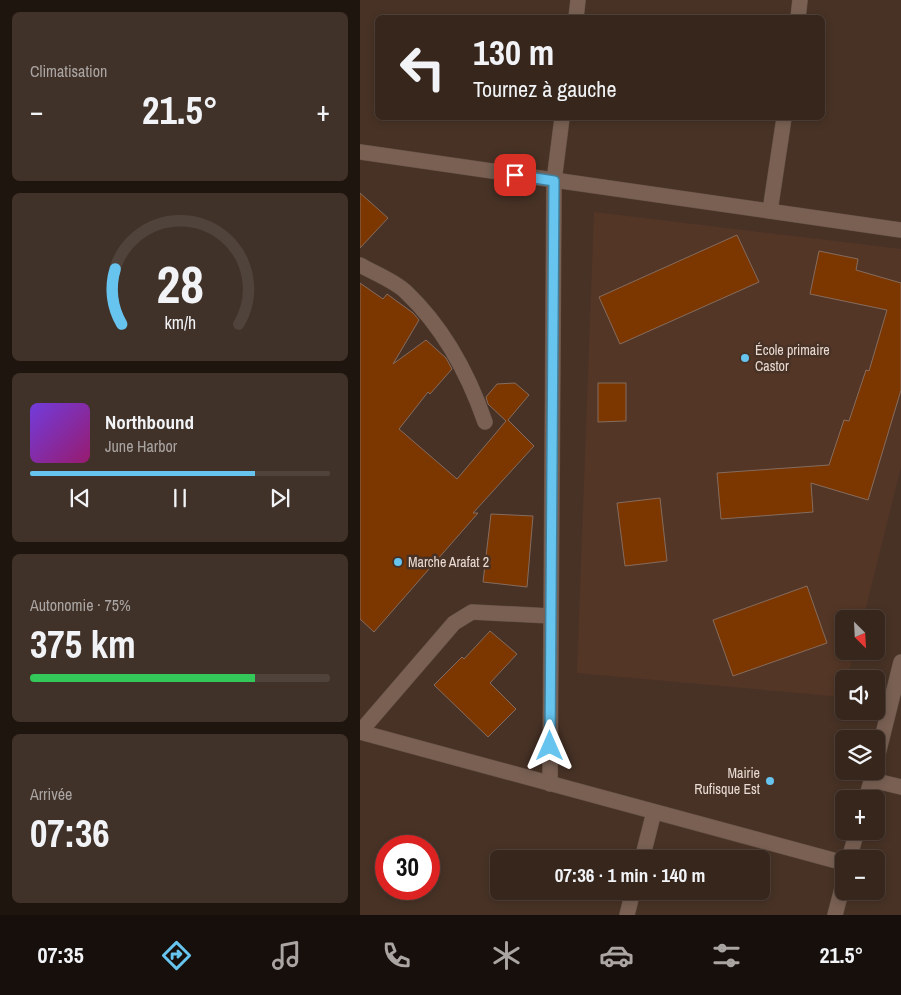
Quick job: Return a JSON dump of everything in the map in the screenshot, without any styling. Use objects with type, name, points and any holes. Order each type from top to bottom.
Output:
[{"type":"street","points":[[576,15],[578,0]]},
{"type":"street","points":[[798,15],[800,0]]},
{"type":"street","points":[[550,784],[554,181],[562,120]]},
{"type":"street","points":[[770,211],[784,120]]},
{"type":"street","points":[[360,152],[901,230]]},
{"type":"street","points":[[360,265],[405,291],[446,337],[472,384],[485,422]]},
{"type":"street","points":[[551,616],[472,612],[454,623],[360,732],[835,861]]},
{"type":"street","points":[[884,730],[901,662]]},
{"type":"street","points":[[885,780],[901,787]]},
{"type":"street","points":[[644,850],[654,812]]},
{"type":"street","points":[[627,915],[631,900]]},
{"type":"street","points":[[835,915],[839,900]]},
{"type":"shaded area","name":"École primaire Castor","points":[[594,212],[901,249],[901,467],[865,610],[835,610],[835,660],[852,660],[849,670],[835,670],[835,696],[577,673]]},
{"type":"building","points":[[360,193],[388,218],[360,248]]},
{"type":"building","points":[[737,235],[759,282],[620,344],[599,297]]},
{"type":"building","points":[[819,251],[858,259],[856,270],[901,283],[901,390],[868,500],[811,483],[813,512],[721,519],[717,473],[829,465],[844,420],[849,421],[866,370],[869,371],[887,310],[810,294]]},
{"type":"building","points":[[360,283],[383,299],[387,294],[413,313],[419,320],[393,364],[426,340],[446,358],[452,369],[430,394],[428,392],[399,429],[457,479],[506,421],[488,404],[486,397],[497,384],[515,383],[529,395],[508,420],[534,446],[473,513],[478,513],[374,632],[360,619]]},
{"type":"building","points":[[598,383],[626,383],[626,421],[598,422]]},
{"type":"building","points":[[660,498],[667,561],[625,566],[617,503]]},
{"type":"building","points":[[491,514],[533,516],[527,587],[483,582]]},
{"type":"building","points":[[807,586],[827,643],[733,676],[713,620]]},
{"type":"building","points":[[490,631],[517,654],[490,683],[516,709],[488,737],[434,685],[462,657],[464,659]]},
{"type":"place","name":"École primaire Castor","points":[[745,358]]},
{"type":"place","name":"Marche Arafat 2","points":[[398,562]]},
{"type":"place","name":"Mairie Rufisque Est","points":[[770,781]]},
{"type":"route","points":[[515,175],[554,181],[550,746]]}]
